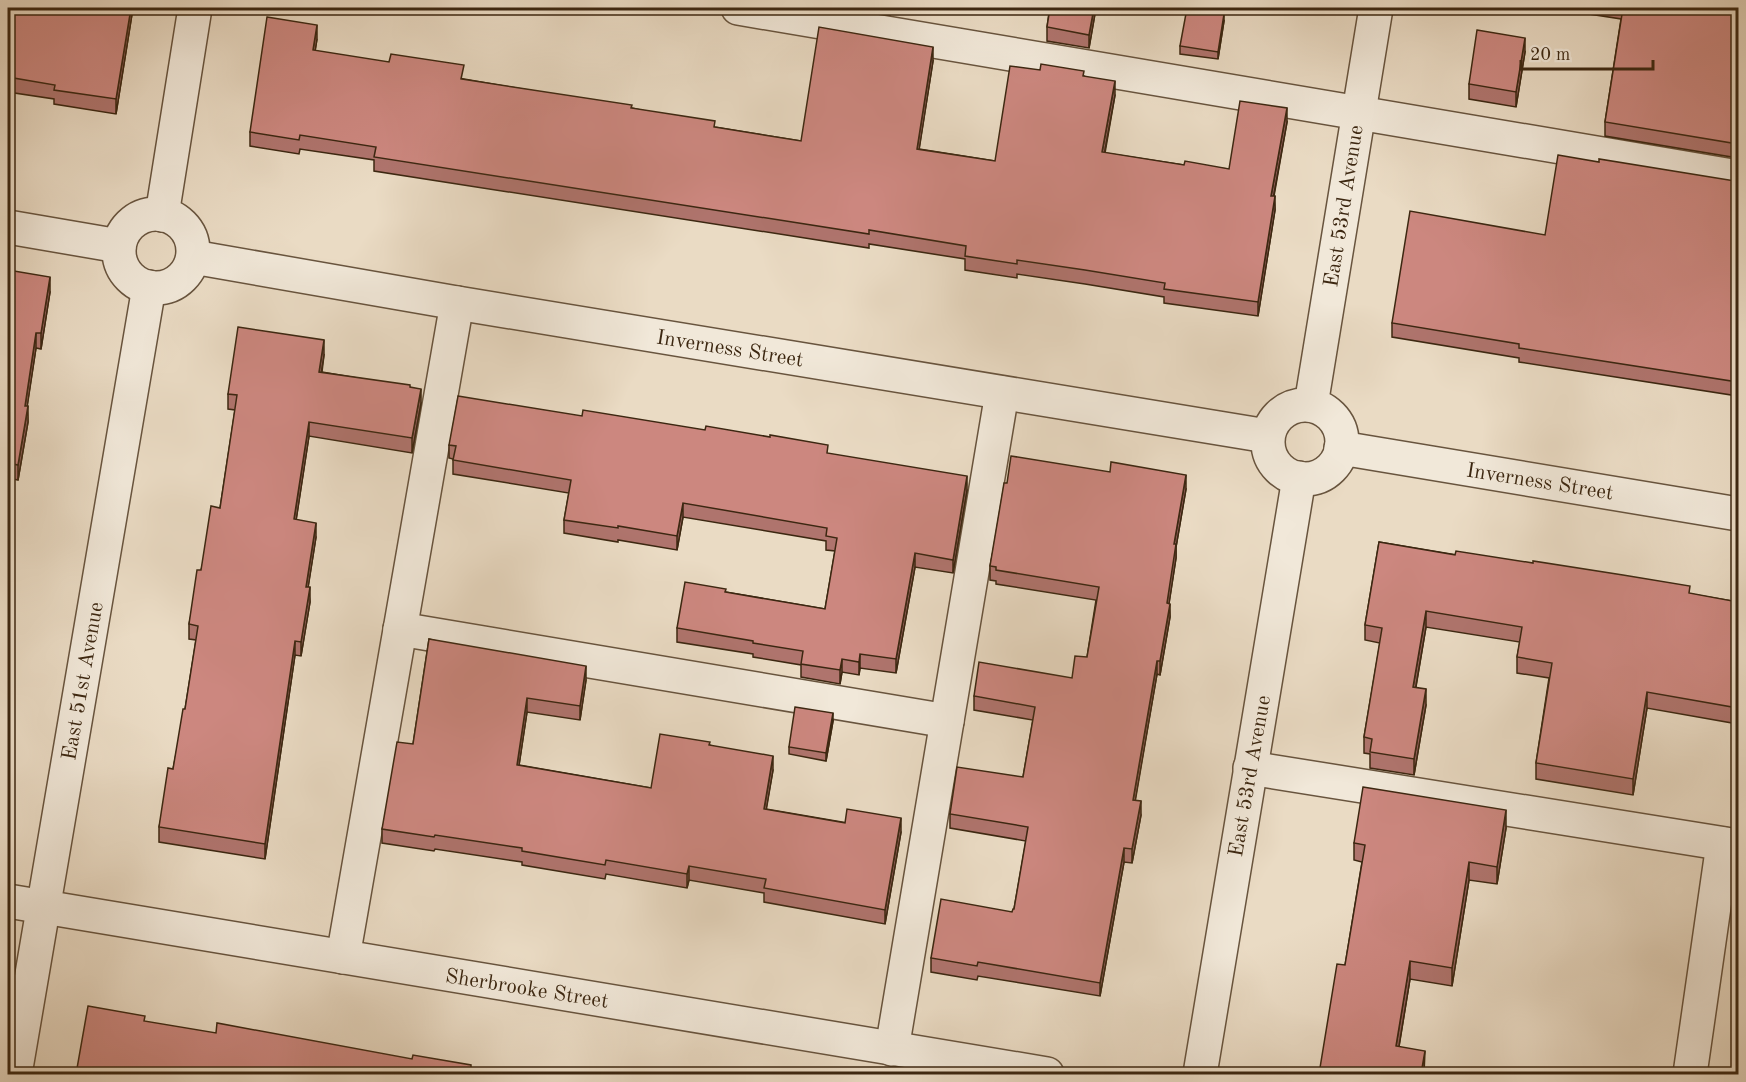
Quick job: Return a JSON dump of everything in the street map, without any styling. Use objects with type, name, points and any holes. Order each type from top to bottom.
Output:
[{"type":"street","points":[[162,214],[195,8]]},
{"type":"street","points":[[738,8],[1738,177]]},
{"type":"street","name":"East 53rd Avenue","points":[[1311,405],[1376,8]]},
{"type":"street","points":[[162,214],[174,218],[189,234],[193,245],[193,257],[183,276],[174,283],[163,287],[149,287],[130,277],[123,268],[119,246],[123,233],[130,224],[140,217],[162,214]]},
{"type":"street","points":[[8,227],[119,246]]},
{"type":"street","name":"Inverness Street","points":[[193,257],[457,303],[1267,436]]},
{"type":"street","name":"East 51st Avenue","points":[[15,1074],[149,287]]},
{"type":"street","points":[[343,957],[457,303]]},
{"type":"street","points":[[892,1049],[1002,393]]},
{"type":"street","points":[[1311,405],[1332,416],[1342,436],[1338,458],[1322,474],[1311,478],[1289,476],[1279,469],[1272,459],[1267,436],[1279,415],[1289,408],[1311,405]]},
{"type":"street","name":"Inverness Street","points":[[1341,448],[1738,514]]},
{"type":"street","name":"East 53rd Avenue","points":[[1200,1074],[1299,478]]},
{"type":"street","points":[[400,629],[947,721]]},
{"type":"street","points":[[1250,768],[1731,845],[1689,1074]]},
{"type":"street","name":"Sherbrooke Street","points":[[8,901],[1047,1074]]},
{"type":"building","points":[[8,8],[131,8],[116,99],[54,90],[55,85],[8,77]]},
{"type":"building","points":[[1050,8],[1094,8],[1089,35],[1047,27]]},
{"type":"building","points":[[1187,8],[1224,14],[1218,52],[1180,46]]},
{"type":"building","points":[[1623,8],[1738,8],[1738,144],[1605,122]]},
{"type":"building","points":[[267,17],[317,25],[313,50],[389,62],[391,54],[464,65],[461,79],[632,105],[631,108],[715,121],[714,127],[801,141],[819,27],[933,47],[917,149],[995,161],[1010,66],[1040,70],[1041,64],[1084,71],[1083,76],[1115,81],[1102,152],[1184,165],[1185,161],[1229,169],[1240,101],[1287,108],[1271,196],[1275,196],[1258,302],[1164,289],[1165,283],[1085,270],[1017,260],[1017,264],[965,256],[966,246],[869,230],[869,234],[374,157],[376,147],[300,135],[299,140],[250,132]]},
{"type":"building","points":[[1477,30],[1525,38],[1516,92],[1469,84]]},
{"type":"building","points":[[1558,155],[1599,162],[1599,159],[1738,181],[1738,382],[1519,348],[1519,344],[1392,323],[1410,211],[1545,235]]},
{"type":"building","points":[[8,270],[50,277],[41,333],[36,333],[25,406],[28,406],[18,465],[13,464],[8,497]]},
{"type":"building","points":[[238,327],[324,340],[319,372],[410,385],[410,387],[421,389],[412,438],[309,422],[294,519],[316,523],[306,587],[310,587],[301,642],[295,641],[265,844],[159,827],[168,768],[173,769],[183,709],[185,709],[198,626],[189,624],[197,570],[201,570],[211,506],[220,508],[237,395],[228,394]]},
{"type":"building","points":[[458,396],[582,416],[583,410],[705,430],[706,426],[770,437],[770,435],[828,445],[827,453],[967,476],[953,560],[915,553],[896,659],[860,654],[859,662],[842,659],[840,670],[801,664],[803,651],[677,628],[685,582],[726,589],[725,592],[825,609],[837,538],[826,536],[827,528],[683,503],[677,536],[564,520],[571,480],[453,460],[456,446],[449,445]]},
{"type":"building","points":[[1011,456],[1110,472],[1111,462],[1186,475],[1174,544],[1176,544],[1167,603],[1170,604],[1160,661],[1157,661],[1133,800],[1141,801],[1132,849],[1124,848],[1100,983],[978,962],[977,966],[931,958],[941,899],[1012,912],[1028,827],[950,814],[957,767],[1023,777],[1035,707],[974,696],[979,662],[1072,678],[1075,656],[1087,657],[1099,587],[996,570],[996,567],[990,566],[1004,483],[1007,483]]},
{"type":"building","points":[[1379,542],[1455,555],[1456,551],[1533,563],[1533,561],[1690,586],[1689,593],[1738,602],[1738,708],[1647,692],[1633,779],[1536,763],[1552,663],[1517,657],[1522,627],[1426,611],[1413,687],[1426,689],[1414,759],[1370,752],[1372,739],[1364,737],[1382,628],[1365,625]]},
{"type":"building","points":[[429,639],[586,666],[580,706],[527,698],[517,765],[651,788],[660,734],[773,756],[764,809],[845,823],[847,809],[901,818],[885,910],[764,888],[766,879],[689,866],[687,874],[606,860],[605,865],[522,851],[522,848],[382,829],[397,742],[413,744]]},
{"type":"building","points":[[795,707],[833,713],[826,753],[789,747]]},
{"type":"building","points":[[1363,787],[1506,810],[1497,867],[1469,862],[1452,968],[1410,961],[1396,1046],[1425,1051],[1421,1074],[1319,1074],[1337,964],[1345,965],[1365,845],[1354,843]]},
{"type":"building","points":[[88,1006],[145,1016],[144,1021],[216,1033],[217,1023],[412,1059],[413,1055],[471,1065],[471,1068],[507,1074],[76,1074]]}]
